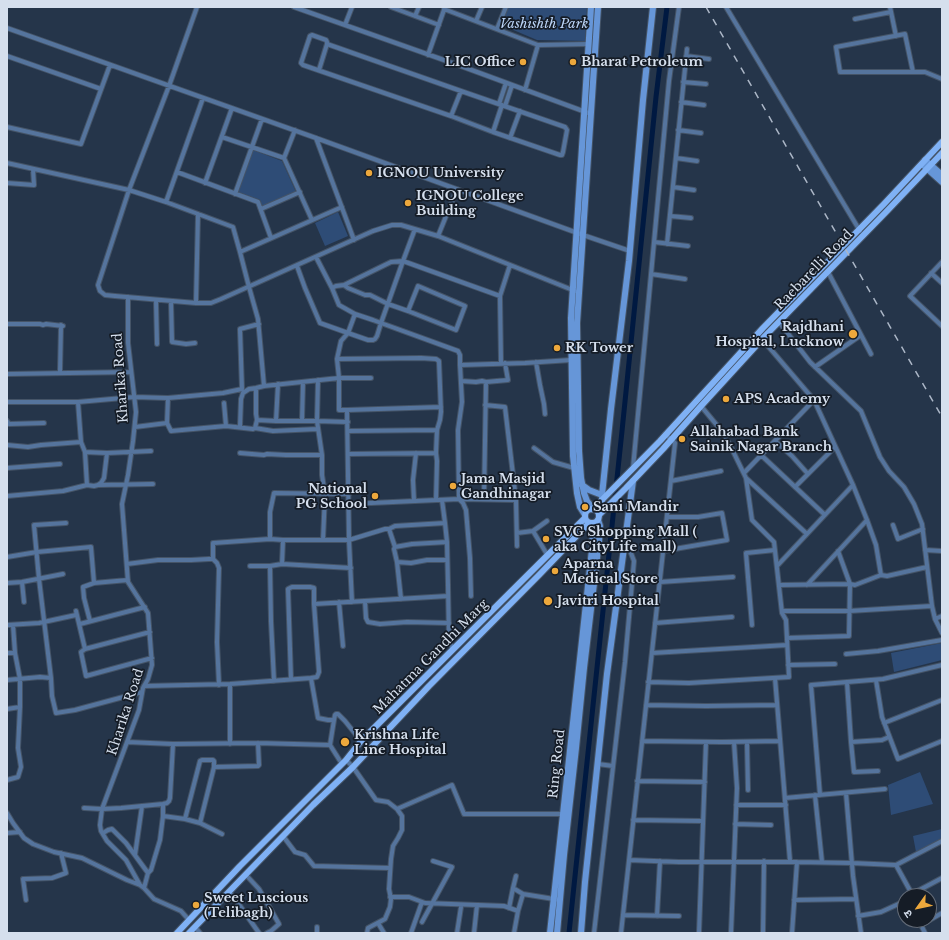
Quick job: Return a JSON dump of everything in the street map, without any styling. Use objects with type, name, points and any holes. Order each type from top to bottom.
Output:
[{"type":"main road","points":[[189,933],[283,836],[353,767],[428,686],[539,575],[587,519],[588,511],[593,509],[602,498],[621,481],[759,331],[942,142]]},
{"type":"main road","name":"Raebarelli Road","points":[[598,518],[663,449],[762,339],[864,236],[942,153]]},
{"type":"main road","points":[[587,519],[594,523],[598,518],[596,510],[593,509]]},
{"type":"main road","name":"Mahatma Gandhi Marg","points":[[177,933],[240,866],[344,762],[361,741],[587,519]]},
{"type":"street","points":[[197,7],[169,86],[129,190],[98,285],[100,291],[105,295],[211,303],[221,300],[374,231],[392,225],[401,225],[438,236],[579,293]]},
{"type":"street","points":[[294,7],[591,114]]},
{"type":"street","points":[[345,25],[352,7]]},
{"type":"street","points":[[391,7],[439,25]]},
{"type":"street","points":[[415,16],[419,7]]},
{"type":"street","points":[[476,21],[482,7]]},
{"type":"street","points":[[497,29],[506,7]]},
{"type":"street","name":"Ring Road","points":[[550,933],[556,900],[566,814],[593,540],[587,519],[580,507],[576,492],[573,456],[571,360],[572,290],[591,7]]},
{"type":"street","points":[[593,509],[587,501],[581,478],[579,451],[577,323],[598,7]]},
{"type":"street","points":[[582,485],[602,498],[630,251],[643,100],[653,7]]},
{"type":"street","points":[[632,469],[669,81],[679,7]]},
{"type":"street","points":[[726,7],[824,172],[828,176],[836,192],[864,236]]},
{"type":"street","points":[[428,55],[445,8],[538,45],[589,44]]},
{"type":"street","points":[[855,19],[891,9],[896,36]]},
{"type":"street","points":[[7,28],[295,130],[576,233],[630,251]]},
{"type":"street","points":[[913,72],[905,34],[836,47],[840,72],[913,72],[926,72],[942,79]]},
{"type":"street","points":[[311,36],[326,40],[327,44],[566,128],[567,130],[562,155],[303,66],[302,62],[311,36]]},
{"type":"street","points":[[318,70],[327,44]]},
{"type":"street","points":[[525,90],[538,45]]},
{"type":"street","points":[[667,244],[687,49]]},
{"type":"street","points":[[7,56],[101,89]]},
{"type":"street","points":[[686,56],[709,59]]},
{"type":"street","points":[[7,127],[81,144],[110,64]]},
{"type":"street","points":[[683,82],[706,84]]},
{"type":"street","points":[[502,105],[506,83]]},
{"type":"street","points":[[493,132],[502,105],[512,85]]},
{"type":"street","points":[[451,116],[461,91]]},
{"type":"street","points":[[166,202],[203,98]]},
{"type":"street","points":[[681,102],[704,105]]},
{"type":"street","points":[[205,182],[232,108]]},
{"type":"street","points":[[510,138],[520,111]]},
{"type":"street","points":[[235,194],[262,119]]},
{"type":"street","points":[[284,158],[295,130]]},
{"type":"street","points":[[678,130],[701,133]]},
{"type":"street","points":[[222,137],[284,158],[312,220]]},
{"type":"street","points":[[316,138],[354,240]]},
{"type":"street","points":[[676,158],[698,161]]},
{"type":"street","points":[[923,162],[942,182]]},
{"type":"street","points":[[7,163],[129,190],[233,227],[259,324],[264,386]]},
{"type":"street","points":[[929,167],[941,173]]},
{"type":"street","points":[[7,183],[34,185],[33,169]]},
{"type":"street","points":[[177,172],[258,202],[271,238]]},
{"type":"street","points":[[673,187],[694,190]]},
{"type":"street","points":[[438,236],[457,189]]},
{"type":"street","points":[[261,209],[300,192]]},
{"type":"street","points":[[240,252],[342,207]]},
{"type":"street","points":[[196,303],[198,214]]},
{"type":"street","points":[[670,216],[691,218]]},
{"type":"street","points":[[297,266],[320,323],[368,340],[374,340],[377,336],[415,229]]},
{"type":"street","points":[[654,242],[688,246]]},
{"type":"street","points":[[316,257],[339,305],[355,314],[458,351],[460,355],[462,402],[458,430],[459,499],[463,503],[466,510],[470,558],[471,596]]},
{"type":"street","points":[[332,288],[344,285],[391,262],[403,261],[500,296]]},
{"type":"street","points":[[942,262],[910,296],[942,326]]},
{"type":"street","points":[[461,381],[486,382],[508,380],[503,363],[500,296],[510,265]]},
{"type":"street","points":[[828,272],[871,354]]},
{"type":"street","points":[[651,274],[685,279]]},
{"type":"street","points":[[931,274],[942,284]]},
{"type":"street","points":[[344,285],[365,295],[370,295],[388,304],[456,330],[465,306],[418,286],[408,311]]},
{"type":"street","name":"Kharika Road","points":[[103,833],[100,825],[102,810],[139,710],[142,692],[152,665],[148,613],[128,582],[122,504],[132,452],[136,412],[128,343],[128,297]]},
{"type":"street","points":[[156,300],[157,344]]},
{"type":"street","points":[[171,301],[172,342],[186,344],[195,343]]},
{"type":"street","points":[[355,314],[348,333],[341,341],[337,359],[339,378],[339,410],[441,407]]},
{"type":"street","points":[[779,322],[810,362],[861,411],[880,457],[889,471],[904,487],[914,504],[923,529],[932,606],[935,619],[942,633]]},
{"type":"street","points":[[7,324],[62,325],[60,373]]},
{"type":"street","points":[[7,402],[78,402],[134,397],[168,398],[223,393],[242,388],[240,329],[259,324]]},
{"type":"street","points":[[815,367],[861,335]]},
{"type":"street","points":[[762,339],[814,400],[867,520],[876,545],[882,575]]},
{"type":"street","points":[[337,359],[421,358],[436,359],[439,361],[441,412],[437,430],[436,500]]},
{"type":"street","points":[[460,365],[571,360]]},
{"type":"street","points":[[536,362],[545,414]]},
{"type":"street","points":[[7,374],[131,372]]},
{"type":"street","points":[[240,427],[241,399],[243,393],[249,389],[278,384],[339,378],[371,378]]},
{"type":"street","points":[[318,380],[317,421],[322,455],[322,475],[325,494],[323,540]]},
{"type":"street","points":[[302,421],[303,382]]},
{"type":"street","points":[[484,499],[486,382]]},
{"type":"street","points":[[276,421],[278,384]]},
{"type":"street","points":[[255,428],[257,420],[256,388]]},
{"type":"street","points":[[168,398],[167,423],[171,431],[226,426],[273,431],[318,429]]},
{"type":"street","points":[[744,473],[814,400]]},
{"type":"street","points":[[78,402],[81,442],[85,452],[87,485]]},
{"type":"street","points":[[224,403],[226,426]]},
{"type":"street","points":[[485,405],[505,407],[516,500],[517,546]]},
{"type":"street","points":[[648,682],[689,683],[789,677],[786,620],[782,611],[774,542],[752,520],[744,473],[720,429],[701,406]]},
{"type":"street","points":[[347,410],[349,540],[352,602]]},
{"type":"street","points":[[257,420],[348,422]]},
{"type":"street","points":[[7,421],[9,424],[44,423]]},
{"type":"street","points":[[135,427],[167,423]]},
{"type":"street","points":[[348,431],[437,430]]},
{"type":"street","points":[[621,933],[675,442],[665,434]]},
{"type":"street","points":[[775,441],[792,456],[808,474]]},
{"type":"street","points":[[7,446],[28,447],[81,442]]},
{"type":"street","points":[[795,487],[835,447]]},
{"type":"street","points":[[534,448],[553,462],[574,468]]},
{"type":"street","points":[[85,452],[107,453],[150,451]]},
{"type":"street","points":[[98,485],[104,478],[107,453]]},
{"type":"street","points":[[240,453],[264,455],[322,455]]},
{"type":"street","points":[[414,501],[413,480],[416,453]]},
{"type":"street","points":[[348,454],[436,453]]},
{"type":"street","points":[[761,455],[825,515]]},
{"type":"street","points":[[7,468],[60,464]]},
{"type":"street","points":[[671,481],[721,471]]},
{"type":"street","points":[[746,478],[807,534]]},
{"type":"street","points":[[581,933],[607,674],[633,481]]},
{"type":"street","points":[[7,496],[63,491],[87,485],[153,484]]},
{"type":"street","points":[[777,566],[852,486]]},
{"type":"street","points":[[270,539],[270,512],[274,493],[349,494]]},
{"type":"street","points":[[349,504],[459,499],[516,500]]},
{"type":"street","points":[[442,500],[447,542],[449,640],[453,650]]},
{"type":"street","points":[[663,551],[727,540],[722,513],[698,517],[667,517]]},
{"type":"street","points":[[397,809],[452,785],[464,814],[566,814],[576,748],[586,646],[599,541],[600,526],[598,518]]},
{"type":"street","points":[[807,585],[867,520]]},
{"type":"street","points":[[517,533],[533,531],[547,521]]},
{"type":"street","points":[[66,523],[34,526],[52,696],[56,713],[75,710],[142,692]]},
{"type":"street","points":[[213,560],[212,543],[270,539],[349,540],[385,529],[389,530],[395,526],[445,523]]},
{"type":"street","points":[[893,525],[898,539],[923,529]]},
{"type":"street","points":[[389,530],[395,547],[394,549],[401,599]]},
{"type":"street","points":[[533,531],[548,556]]},
{"type":"street","points":[[282,540],[282,564]]},
{"type":"street","points":[[395,547],[412,544],[447,542]]},
{"type":"street","points":[[594,933],[625,662],[634,561],[629,548],[624,546]]},
{"type":"street","points":[[7,557],[37,552],[91,547],[94,583]]},
{"type":"street","points":[[752,626],[746,553],[775,550]]},
{"type":"street","points":[[925,550],[942,551]]},
{"type":"street","points":[[787,638],[849,636],[850,584],[838,551]]},
{"type":"street","points":[[126,564],[158,560],[209,559],[217,563],[220,568],[217,642],[219,684]]},
{"type":"street","points":[[397,562],[447,560]]},
{"type":"street","points":[[250,566],[270,566],[282,564],[351,568]]},
{"type":"street","points":[[270,566],[274,681]]},
{"type":"street","points":[[779,585],[855,585],[882,575],[887,576],[927,567]]},
{"type":"street","points":[[7,583],[22,582],[64,574]]},
{"type":"street","points":[[660,582],[733,577]]},
{"type":"street","points":[[90,621],[84,598],[83,587],[94,583],[128,580]]},
{"type":"street","points":[[22,582],[24,602]]},
{"type":"street","points":[[144,686],[230,684],[317,677],[314,588],[310,587],[292,587],[288,589],[291,679]]},
{"type":"street","points":[[314,604],[448,596]]},
{"type":"street","points":[[365,601],[366,618],[368,622],[380,624],[407,622],[449,623]]},
{"type":"street","points":[[339,602],[343,646]]},
{"type":"street","points":[[782,611],[849,611],[932,606]]},
{"type":"street","points":[[80,624],[145,607]]},
{"type":"street","points":[[7,625],[44,622],[76,613],[80,624],[85,649]]},
{"type":"street","points":[[935,619],[942,616]]},
{"type":"street","points":[[655,623],[732,617]]},
{"type":"street","points":[[7,780],[18,777],[21,767],[18,748],[20,679],[15,653],[13,624]]},
{"type":"street","points":[[150,632],[85,649],[81,652],[86,676],[152,658]]},
{"type":"street","points":[[846,654],[878,651],[942,640]]},
{"type":"street","points":[[652,653],[787,646]]},
{"type":"street","points":[[7,653],[15,653]]},
{"type":"street","points":[[788,665],[835,664]]},
{"type":"street","points":[[820,795],[811,685],[883,679],[942,665]]},
{"type":"street","points":[[7,680],[40,677],[51,678]]},
{"type":"street","points":[[311,678],[318,718],[334,720]]},
{"type":"street","points":[[775,678],[790,862]]},
{"type":"street","points":[[876,680],[882,717],[898,759],[942,741]]},
{"type":"street","points":[[847,682],[854,772],[878,771]]},
{"type":"street","points":[[230,684],[230,744]]},
{"type":"street","points":[[884,723],[942,700]]},
{"type":"street","points":[[646,705],[777,705]]},
{"type":"street","points":[[7,709],[20,707]]},
{"type":"street","points":[[361,741],[338,714],[335,715],[330,745],[344,762],[353,767],[376,800],[388,802],[397,809],[402,816],[402,830],[393,846],[390,868],[390,907],[385,919],[368,928],[367,933]]},
{"type":"street","points":[[851,742],[882,740],[889,737]]},
{"type":"street","points":[[642,741],[780,741]]},
{"type":"street","points":[[127,742],[173,744],[330,745]]},
{"type":"street","points":[[700,933],[706,742]]},
{"type":"street","points":[[731,933],[736,805],[734,742]]},
{"type":"street","points":[[746,742],[748,790]]},
{"type":"street","points":[[84,808],[102,810],[163,804],[169,801],[173,744]]},
{"type":"street","points":[[214,767],[258,766],[258,744]]},
{"type":"street","points":[[185,819],[200,761],[213,760],[214,767],[200,823]]},
{"type":"street","points":[[598,764],[613,766]]},
{"type":"street","points":[[637,781],[705,782]]},
{"type":"street","points":[[785,798],[885,789]]},
{"type":"street","points":[[846,793],[852,862],[861,933]]},
{"type":"street","points":[[815,795],[822,862]]},
{"type":"street","points":[[142,886],[151,870],[160,840],[163,804]]},
{"type":"street","points":[[736,805],[786,805]]},
{"type":"street","points":[[135,855],[142,806]]},
{"type":"street","points":[[7,813],[24,838],[33,844],[54,852],[82,858],[142,886]]},
{"type":"street","points":[[163,816],[200,823],[222,834]]},
{"type":"street","points":[[633,820],[703,821]]},
{"type":"street","points":[[735,824],[771,825]]},
{"type":"street","points":[[148,873],[126,843],[112,829],[103,833],[107,841],[126,860],[142,886],[154,899],[181,911],[189,920]]},
{"type":"street","points":[[7,833],[20,832]]},
{"type":"street","points":[[283,836],[295,852],[305,855],[314,866],[390,868]]},
{"type":"street","points":[[629,860],[702,862],[852,862],[896,865],[942,841]]},
{"type":"street","points":[[26,900],[23,879],[52,878],[66,873],[61,853]]},
{"type":"street","points":[[422,922],[452,867],[433,860]]},
{"type":"street","points":[[657,916],[660,861]]},
{"type":"street","points":[[763,933],[764,861]]},
{"type":"street","points":[[792,933],[797,862]]},
{"type":"street","points":[[896,865],[908,888]]},
{"type":"street","points":[[246,875],[259,890],[279,924],[267,933]]},
{"type":"street","points":[[509,908],[516,876]]},
{"type":"street","points":[[924,888],[942,878]]},
{"type":"street","points":[[513,888],[523,894],[556,900],[557,933]]},
{"type":"street","points":[[229,892],[259,933]]},
{"type":"street","points":[[514,933],[523,894]]},
{"type":"street","points":[[390,897],[409,897],[425,903],[504,906],[518,911]]},
{"type":"street","points":[[794,900],[856,899]]},
{"type":"street","points":[[411,933],[422,902]]},
{"type":"street","points":[[474,933],[476,904]]},
{"type":"street","points":[[858,916],[881,912],[897,905]]},
{"type":"street","points":[[457,933],[460,907]]},
{"type":"street","points":[[623,915],[679,916]]},
{"type":"street","points":[[378,923],[384,933]]},
{"type":"street","points":[[195,927],[200,933]]},
{"type":"street","points":[[317,927],[317,933]]},
{"type":"green space","name":"Vashishth Park","points":[[507,7],[587,7],[585,41],[537,40],[504,26],[502,22]]},
{"type":"green space","points":[[253,150],[282,161],[296,192],[262,207],[260,200],[238,192]]},
{"type":"green space","points":[[338,212],[348,236],[325,246],[315,223]]},
{"type":"green space","points":[[942,643],[942,660],[894,672],[891,653]]},
{"type":"green space","points":[[920,772],[933,804],[891,815],[888,785]]},
{"type":"green space","points":[[942,829],[942,839],[916,852],[913,836]]},
{"type":"waterway","points":[[569,933],[656,97],[667,7]]},
{"type":"railway","points":[[706,7],[942,417]]},
{"type":"place","name":"LIC Office","points":[[523,62]]},
{"type":"place","name":"Bharat Petroleum","points":[[573,62]]},
{"type":"place","name":"IGNOU University","points":[[369,173]]},
{"type":"place","name":"IGNOU College Building","points":[[408,203]]},
{"type":"place","name":"Rajdhani Hospital, Lucknow","points":[[853,334]]},
{"type":"place","name":"RK Tower","points":[[557,348]]},
{"type":"place","name":"APS Academy","points":[[726,399]]},
{"type":"place","name":"Allahabad Bank Sainik Nagar Branch","points":[[682,439]]},
{"type":"place","name":"Jama Masjid Gandhinagar","points":[[453,486]]},
{"type":"place","name":"National PG School","points":[[375,496]]},
{"type":"place","name":"Sani Mandir","points":[[585,507]]},
{"type":"place","name":"SVG Shopping Mall ( aka CityLife mall)","points":[[546,539]]},
{"type":"place","name":"Aparna Medical Store","points":[[555,571]]},
{"type":"place","name":"Javitri Hospital","points":[[548,601]]},
{"type":"place","name":"Krishna Life Line Hospital","points":[[345,742]]},
{"type":"place","name":"Sweet Luscious (Telibagh)","points":[[196,905]]}]
